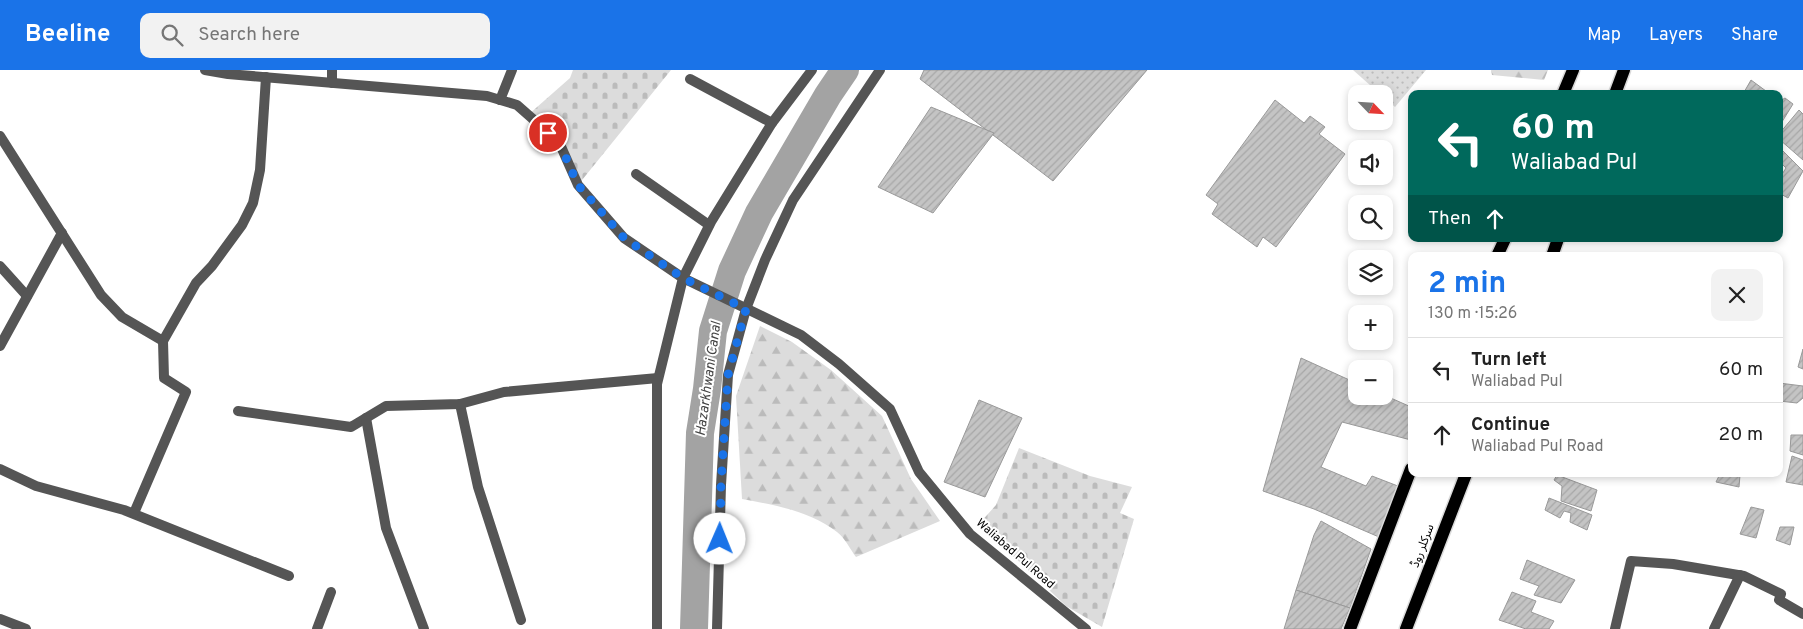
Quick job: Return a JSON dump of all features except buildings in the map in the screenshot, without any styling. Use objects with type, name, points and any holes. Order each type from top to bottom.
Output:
[{"type":"main road","points":[[1565,90],[1573,70]]},
{"type":"main road","points":[[1616,90],[1624,70]]},
{"type":"main road","points":[[1350,629],[1408,477]]},
{"type":"main road","name":"سرکلر روڈ","points":[[1406,629],[1465,477]]},
{"type":"street","points":[[205,70],[478,95],[517,105],[559,142],[578,185],[624,238],[683,278]]},
{"type":"street","points":[[332,70],[332,82]]},
{"type":"street","points":[[500,100],[512,70]]},
{"type":"street","points":[[657,629],[657,384],[683,278],[709,226],[772,123],[812,70]]},
{"type":"street","points":[[717,629],[721,485],[728,375],[746,309],[765,260],[794,200],[880,70]]},
{"type":"street","points":[[134,513],[186,392],[164,378],[163,341],[196,283],[212,266],[242,225],[252,203],[260,170],[266,77]]},
{"type":"street","points":[[690,79],[772,123]]},
{"type":"street","points":[[0,136],[101,295],[122,317],[163,341]]},
{"type":"street","points":[[636,174],[709,226]]},
{"type":"street","points":[[0,346],[62,233]]},
{"type":"street","points":[[0,266],[27,296]]},
{"type":"street","name":"Waliabad Pul Road","points":[[683,278],[801,336],[839,364],[890,409],[919,472],[970,534],[1086,629]]},
{"type":"street","points":[[238,411],[351,427],[386,406],[460,404],[504,392],[658,378]]},
{"type":"street","points":[[460,404],[478,487],[521,620]]},
{"type":"street","points":[[366,418],[386,528],[424,629]]},
{"type":"street","points":[[0,469],[36,486],[134,513],[290,576]]},
{"type":"street","points":[[1615,629],[1631,561],[1673,564],[1744,576],[1781,594],[1779,600],[1803,614]]},
{"type":"street","points":[[1714,629],[1740,575]]},
{"type":"street","points":[[317,629],[331,592]]},
{"type":"street","points":[[0,619],[26,629]]},
{"type":"green space","points":[[573,70],[671,70],[578,185],[559,142],[528,115],[570,78]]},
{"type":"green space","points":[[1353,70],[1426,70],[1395,107],[1393,105],[1393,85],[1370,85]]},
{"type":"green space","points":[[1491,70],[1548,70],[1544,80],[1492,75]]},
{"type":"green space","points":[[760,326],[792,342],[831,370],[882,416],[911,479],[940,521],[856,557],[840,534],[827,525],[792,510],[742,499],[736,396]]},
{"type":"green space","points":[[1019,448],[1090,476],[1132,487],[1120,513],[1134,519],[1102,627],[1066,606],[979,524],[996,505]]},
{"type":"waterway","name":"Hazarkhwani Canal","points":[[694,629],[700,433],[713,331],[732,271],[759,213],[828,95],[845,70]]},
{"type":"route","points":[[548,133],[559,142],[578,185],[624,238],[683,278],[746,309],[728,375],[721,485],[720,539]]}]
